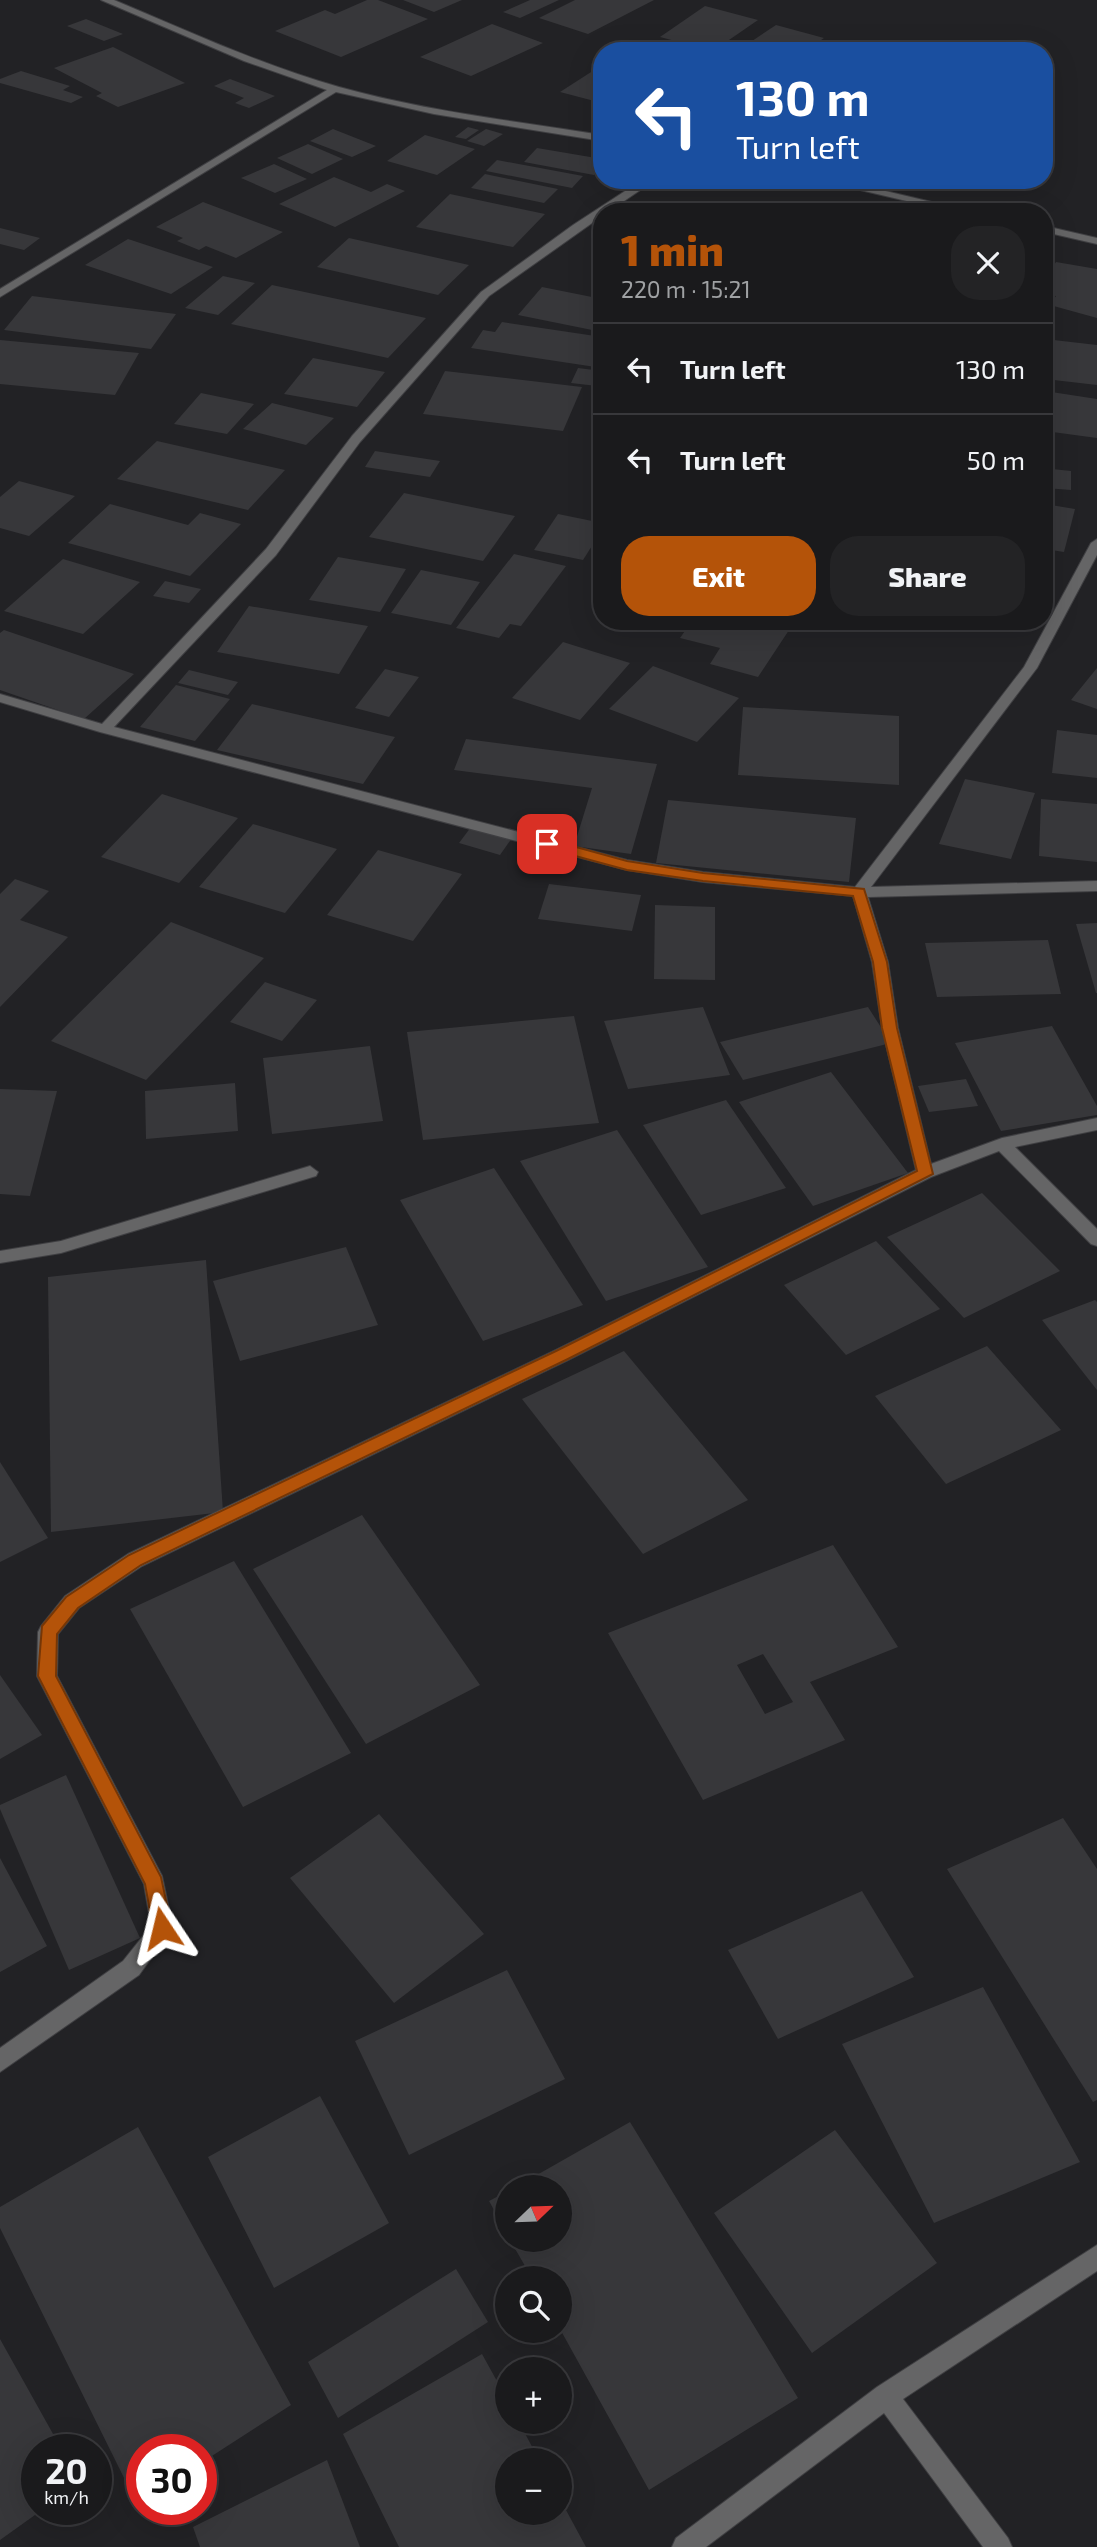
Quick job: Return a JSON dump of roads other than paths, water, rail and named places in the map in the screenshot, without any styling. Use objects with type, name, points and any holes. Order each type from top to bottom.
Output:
[{"type":"street","points":[[106,0],[267,66],[335,89],[458,115],[593,137]]},
{"type":"street","points":[[0,294],[335,89]]},
{"type":"street","points":[[614,203],[636,189]]},
{"type":"street","points":[[864,189],[929,203]]},
{"type":"street","points":[[105,729],[271,552],[356,439],[485,294],[593,217]]},
{"type":"street","points":[[1053,231],[1097,241]]},
{"type":"street","points":[[1053,625],[1097,543]]},
{"type":"street","points":[[859,892],[1030,668],[1050,630]]},
{"type":"street","points":[[0,698],[105,729],[627,865],[703,877],[859,892],[1097,886]]},
{"type":"street","points":[[859,892],[880,962],[890,1028],[925,1174]]},
{"type":"street","points":[[0,2061],[131,1968],[162,1928],[154,1883],[47,1676],[48,1632],[72,1602],[135,1560],[562,1355],[925,1174],[1002,1144],[1097,1124]]},
{"type":"street","points":[[1002,1144],[1097,1240]]},
{"type":"street","points":[[0,1257],[61,1247],[310,1172]]},
{"type":"street","points":[[685,2547],[886,2396],[1097,2257]]},
{"type":"street","points":[[886,2396],[999,2547]]}]
